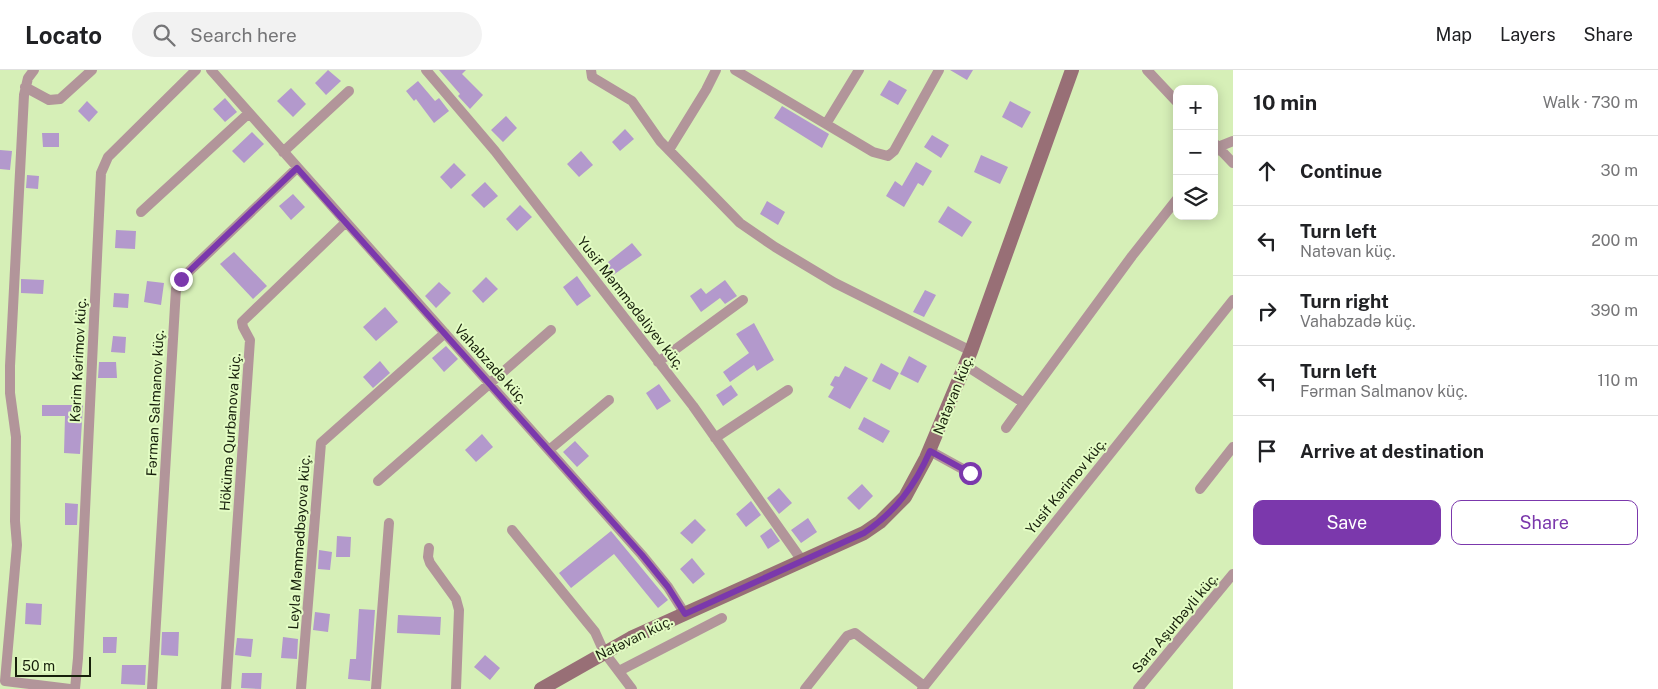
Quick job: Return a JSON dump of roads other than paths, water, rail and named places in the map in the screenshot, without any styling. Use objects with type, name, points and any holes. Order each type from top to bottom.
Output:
[{"type":"street","points":[[34,70],[28,78],[25,87],[10,366],[10,393],[16,437],[15,520],[17,545],[2,681],[70,689]]},
{"type":"street","points":[[25,87],[55,101],[60,99],[92,70]]},
{"type":"street","name":"Kərim Kərimov küç.","points":[[74,689],[78,658],[101,173],[108,157],[196,70]]},
{"type":"street","name":"Vahabzadə küç.","points":[[211,70],[642,555],[668,587],[685,614]]},
{"type":"street","name":"Yusif Məmmədəliyev küç.","points":[[426,70],[495,151],[658,362],[715,438],[802,562]]},
{"type":"street","points":[[591,70],[592,77],[632,101],[669,150],[740,223],[775,247],[835,283],[971,351]]},
{"type":"street","points":[[669,150],[706,90],[716,70]]},
{"type":"street","points":[[735,70],[873,152],[888,156],[894,151],[938,70]]},
{"type":"street","points":[[826,124],[859,70]]},
{"type":"street","name":"Natəvan küç.","points":[[541,689],[604,652],[855,537],[880,522],[905,497],[930,451],[971,351],[1072,70]]},
{"type":"street","points":[[1147,70],[1173,98]]},
{"type":"street","points":[[283,152],[349,91]]},
{"type":"street","points":[[141,212],[248,113]]},
{"type":"street","points":[[1218,147],[1233,141]]},
{"type":"street","points":[[1218,150],[1233,163]]},
{"type":"street","name":"Fərman Salmanov küç.","points":[[152,689],[176,289],[181,279],[297,168]]},
{"type":"street","points":[[1006,428],[1132,256],[1173,204]]},
{"type":"street","name":"Hökümə Qurbanova küç.","points":[[226,689],[250,340],[242,322],[345,222]]},
{"type":"street","points":[[658,362],[743,300]]},
{"type":"street","name":"Yusif Kərimov küç.","points":[[923,688],[1233,300]]},
{"type":"street","points":[[378,481],[551,330]]},
{"type":"street","name":"Leyla Məmmədbəyova küç.","points":[[301,689],[321,444],[445,333]]},
{"type":"street","points":[[965,365],[1024,403]]},
{"type":"street","points":[[715,438],[788,390]]},
{"type":"street","points":[[549,450],[609,400]]},
{"type":"street","points":[[1200,489],[1233,447]]},
{"type":"street","points":[[930,451],[970,473]]},
{"type":"street","points":[[376,689],[389,523]]},
{"type":"street","points":[[512,530],[595,632],[604,652],[632,689]]},
{"type":"street","points":[[429,548],[428,557],[430,563],[456,599],[459,610],[456,689]]},
{"type":"street","name":"Sara Aşurbəyli küç.","points":[[1138,689],[1233,574]]},
{"type":"street","points":[[619,671],[722,618]]},
{"type":"street","points":[[805,689],[847,636],[855,633],[923,688]]}]
